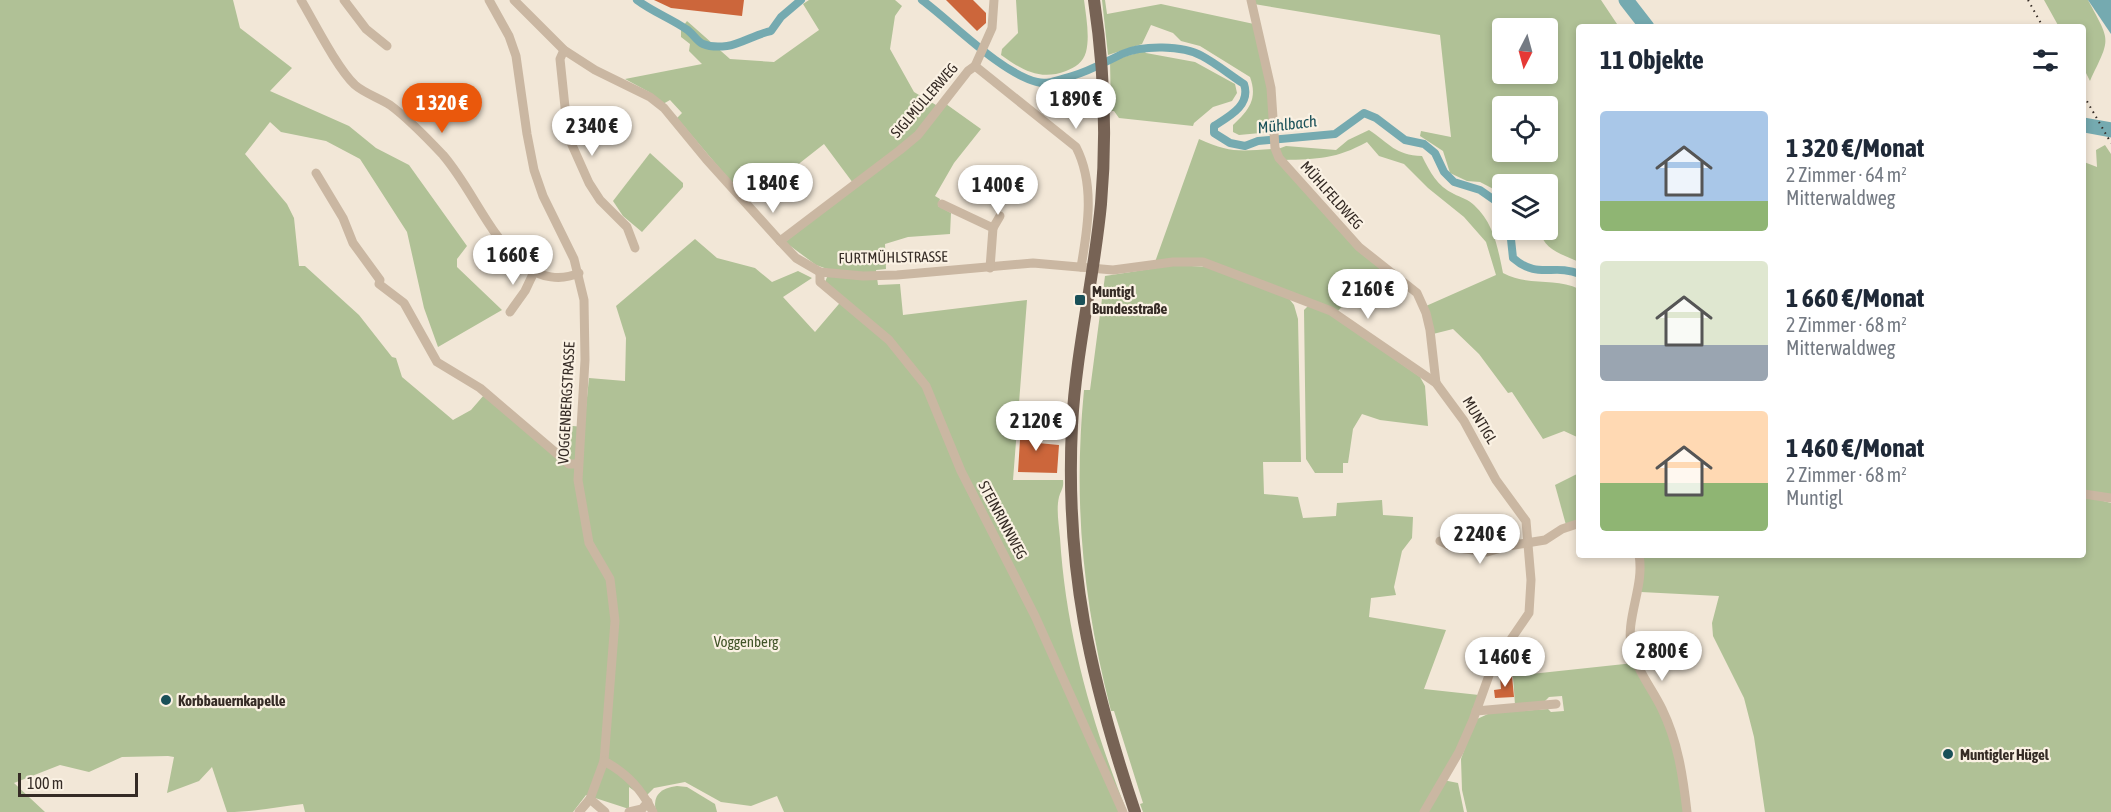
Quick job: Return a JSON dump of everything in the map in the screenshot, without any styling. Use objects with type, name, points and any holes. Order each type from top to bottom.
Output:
[{"type":"main road","points":[[1094,0],[1101,55],[1103,159],[1087,267],[1075,386],[1071,460],[1072,540],[1084,632],[1104,717],[1135,812]]},
{"type":"street","points":[[301,0],[333,55],[355,85],[391,106],[429,140],[445,158],[493,231],[512,253],[534,272],[559,278],[579,273]]},
{"type":"street","points":[[344,0],[366,29],[387,46]]},
{"type":"street","name":"VOGGENBERGSTRASSE","points":[[489,0],[509,36],[516,56],[527,134],[543,196],[567,242],[579,273],[584,300],[585,360],[578,464],[590,543],[610,579],[615,621],[604,761],[590,799],[579,812]]},
{"type":"street","name":"FURTMÜHLSTRASSE","points":[[514,0],[564,51],[595,70],[650,97],[664,108],[706,159],[796,258],[820,272],[863,276],[897,275],[1033,263],[1087,267]]},
{"type":"street","name":"SIGLMÜLLERWEG","points":[[780,241],[918,135],[968,71],[975,66],[992,28],[994,0]]},
{"type":"street","name":"MÜHLFELDWEG","points":[[1251,0],[1271,88],[1275,148],[1285,166],[1359,247],[1417,293],[1426,313],[1430,330],[1436,383]]},
{"type":"street","points":[[564,51],[560,58],[568,136],[589,183],[600,200],[627,227],[635,248]]},
{"type":"street","name":"SIGLMÜLLERWEG","points":[[975,66],[1076,147],[1083,160],[1089,193],[1087,267]]},
{"type":"street","points":[[316,173],[343,218],[353,243],[380,280],[379,284],[404,303],[437,362],[480,388],[569,464],[578,464]]},
{"type":"street","points":[[942,204],[993,228]]},
{"type":"street","points":[[990,268],[993,228],[1000,216]]},
{"type":"street","name":"MUNTIGL","points":[[1087,267],[1113,270],[1173,262],[1203,262],[1331,311],[1436,383],[1464,421],[1496,480],[1526,520],[1531,580],[1529,613],[1492,667],[1459,752],[1424,812]]},
{"type":"street","points":[[510,312],[525,291],[534,272]]},
{"type":"street","name":"STEINRINNWEG","points":[[820,272],[820,282],[889,340],[926,386],[961,471],[1022,590],[1123,812]]},
{"type":"street","points":[[2086,494],[2111,498]]},
{"type":"street","points":[[1440,541],[1452,547],[1487,552],[1545,540],[1562,529],[1576,524]]},
{"type":"street","points":[[1639,558],[1640,580],[1631,628],[1631,646],[1638,667],[1661,707],[1677,747],[1687,812]]},
{"type":"street","points":[[1476,711],[1556,704]]},
{"type":"street","points":[[604,761],[618,768],[635,785],[653,812]]},
{"type":"street","points":[[590,799],[605,812]]},
{"type":"street","points":[[630,812],[642,809],[648,802]]},
{"type":"green space","name":"Voggenberg","points":[[0,0],[233,0],[240,28],[292,68],[270,91],[349,126],[376,148],[409,165],[467,246],[457,259],[457,267],[502,310],[438,347],[424,308],[407,232],[360,159],[326,141],[281,132],[270,122],[245,154],[287,204],[294,218],[299,266],[305,266],[359,315],[392,357],[396,358],[402,377],[453,420],[471,410],[484,395],[560,454],[562,425],[584,427],[589,378],[625,381],[626,338],[616,306],[695,239],[717,258],[755,268],[772,282],[798,271],[812,278],[783,297],[815,332],[844,298],[825,282],[830,270],[816,265],[785,242],[856,187],[824,144],[749,203],[677,118],[682,113],[670,100],[663,104],[649,92],[625,79],[702,64],[689,51],[690,44],[681,37],[681,29],[687,21],[730,59],[774,62],[819,30],[803,4],[809,0],[895,0],[902,6],[895,16],[890,49],[914,92],[936,105],[946,104],[981,129],[954,163],[935,196],[940,199],[938,206],[951,213],[950,234],[908,237],[885,244],[886,269],[876,270],[878,285],[900,284],[903,315],[1027,300],[1013,480],[1063,480],[1058,502],[1058,517],[1068,609],[1092,712],[1127,812],[784,812],[777,796],[751,806],[721,802],[685,782],[654,788],[644,798],[629,787],[629,809],[586,795],[573,812],[305,812],[303,804],[227,812],[212,767],[199,781],[167,793],[174,757],[168,756],[122,757],[89,772],[60,765],[14,783],[45,812],[0,812]]},
{"type":"green space","points":[[1016,0],[1084,0],[1088,39],[1085,56],[1081,62],[1066,71],[1048,75],[1024,69],[1001,55],[1002,49],[1018,33]]},
{"type":"green space","points":[[1102,0],[1105,0],[1107,14],[1161,4],[1254,24],[1269,95],[1271,132],[1239,135],[1233,132],[1233,125],[1248,109],[1252,98],[1250,77],[1200,46],[1181,41],[1173,33],[1151,25],[1142,44],[1108,55]]},
{"type":"green space","points":[[1253,0],[1601,0],[1617,24],[1576,24],[1576,261],[1549,247],[1544,240],[1558,240],[1558,174],[1492,174],[1492,188],[1480,182],[1467,181],[1450,173],[1443,151],[1420,136],[1421,131],[1451,137],[1440,35],[1254,4]]},
{"type":"green space","points":[[2044,0],[2088,0],[2106,40],[2102,56],[2090,81],[2086,73],[2086,24],[2057,24]]},
{"type":"green space","points":[[1144,51],[1195,62],[1235,84],[1237,93],[1232,101],[1213,107],[1193,126],[1119,118],[1114,111],[1111,111],[1110,61]]},
{"type":"green space","points":[[1369,130],[1399,151],[1422,156],[1431,173],[1443,187],[1470,202],[1481,212],[1491,228],[1492,240],[1495,240],[1503,273],[1523,280],[1561,283],[1576,288],[1576,437],[1564,431],[1543,439],[1512,392],[1508,393],[1479,354],[1453,329],[1433,334],[1426,306],[1496,275],[1486,242],[1464,217],[1428,188],[1404,164],[1379,156],[1367,142],[1336,155],[1307,159],[1284,160],[1278,149],[1286,146],[1336,150],[1348,140]]},
{"type":"green space","points":[[1199,139],[1219,147],[1235,150],[1272,149],[1388,278],[1376,293],[1358,288],[1338,311],[1223,266],[1155,262]]},
{"type":"green space","points":[[2105,145],[2111,154],[2111,496],[2086,492],[2086,163],[2097,167],[2096,150]]},
{"type":"green space","points":[[650,153],[683,183],[683,187],[642,232],[623,216],[613,201]]},
{"type":"green space","points":[[1176,265],[1207,267],[1287,296],[1294,305],[1298,319],[1301,462],[1263,462],[1264,494],[1298,497],[1303,518],[1336,516],[1337,503],[1382,500],[1383,515],[1413,517],[1412,538],[1402,551],[1394,587],[1396,595],[1371,598],[1369,617],[1446,630],[1424,689],[1479,695],[1461,743],[1421,812],[1143,812],[1140,804],[1143,803],[1114,711],[1111,711],[1093,630],[1080,513],[1081,432],[1084,390],[1090,390],[1105,276]]},
{"type":"green space","points":[[1308,306],[1330,314],[1420,377],[1425,386],[1428,426],[1380,420],[1362,414],[1353,429],[1348,463],[1343,463],[1343,473],[1315,473],[1306,459],[1304,310]]},
{"type":"green space","points":[[1576,474],[1576,521],[1566,525],[1555,485]]},
{"type":"green space","points":[[2086,497],[2111,503],[2111,812],[1765,812],[1754,737],[1744,698],[1713,636],[1712,623],[1719,596],[1641,592],[1640,558],[2086,558]]},
{"type":"green space","points":[[1634,663],[1659,708],[1675,747],[1684,812],[1467,812],[1462,790],[1461,759],[1475,720],[1490,713],[1548,709],[1551,712],[1564,711],[1562,696],[1549,697],[1544,702],[1515,705],[1513,676]]},
{"type":"green space","points":[[1443,780],[1458,783],[1464,812],[1426,812]]},
{"type":"green space","points":[[677,786],[687,787],[715,804],[717,812],[656,812],[655,801],[659,793]]},
{"type":"water","points":[[2088,0],[2111,0],[2111,34]]},
{"type":"building","points":[[654,0],[744,0],[742,16],[671,8]]},
{"type":"building","points":[[946,0],[973,0],[986,13],[986,23],[977,31]]},
{"type":"building","points":[[1021,424],[1039,425],[1038,443],[1059,445],[1057,473],[1018,472]]},
{"type":"building","points":[[1512,676],[1514,697],[1495,698],[1494,690],[1501,689],[1500,677]]},
{"type":"waterway","name":"Mühlbach","points":[[637,0],[686,29],[701,43],[718,47],[732,45],[771,31],[781,17],[801,0]]},
{"type":"waterway","name":"Mühlbach","points":[[922,0],[1008,69],[1041,83],[1079,74],[1130,51],[1174,48],[1194,52],[1213,62],[1244,84],[1245,98],[1242,104],[1214,126],[1214,133],[1230,143],[1245,146],[1258,141],[1335,134],[1364,113],[1376,118],[1405,140],[1424,144],[1435,153],[1444,172],[1454,182],[1480,190],[1492,198]]},
{"type":"waterway","points":[[1626,0],[1645,24]]},
{"type":"waterway","points":[[2086,125],[2111,130]]},
{"type":"waterway","name":"Mühlbach","points":[[1511,240],[1513,258],[1522,265],[1538,270],[1576,273]]},
{"type":"railway","points":[[2028,0],[2041,24]]},
{"type":"railway","points":[[2086,99],[2111,143]]},
{"type":"place","name":"Muntigl Bundesstraße","points":[[1080,300]]},
{"type":"place","name":"Korbbauernkapelle","points":[[166,700]]},
{"type":"place","name":"Muntigler Hügel","points":[[1948,754]]}]
